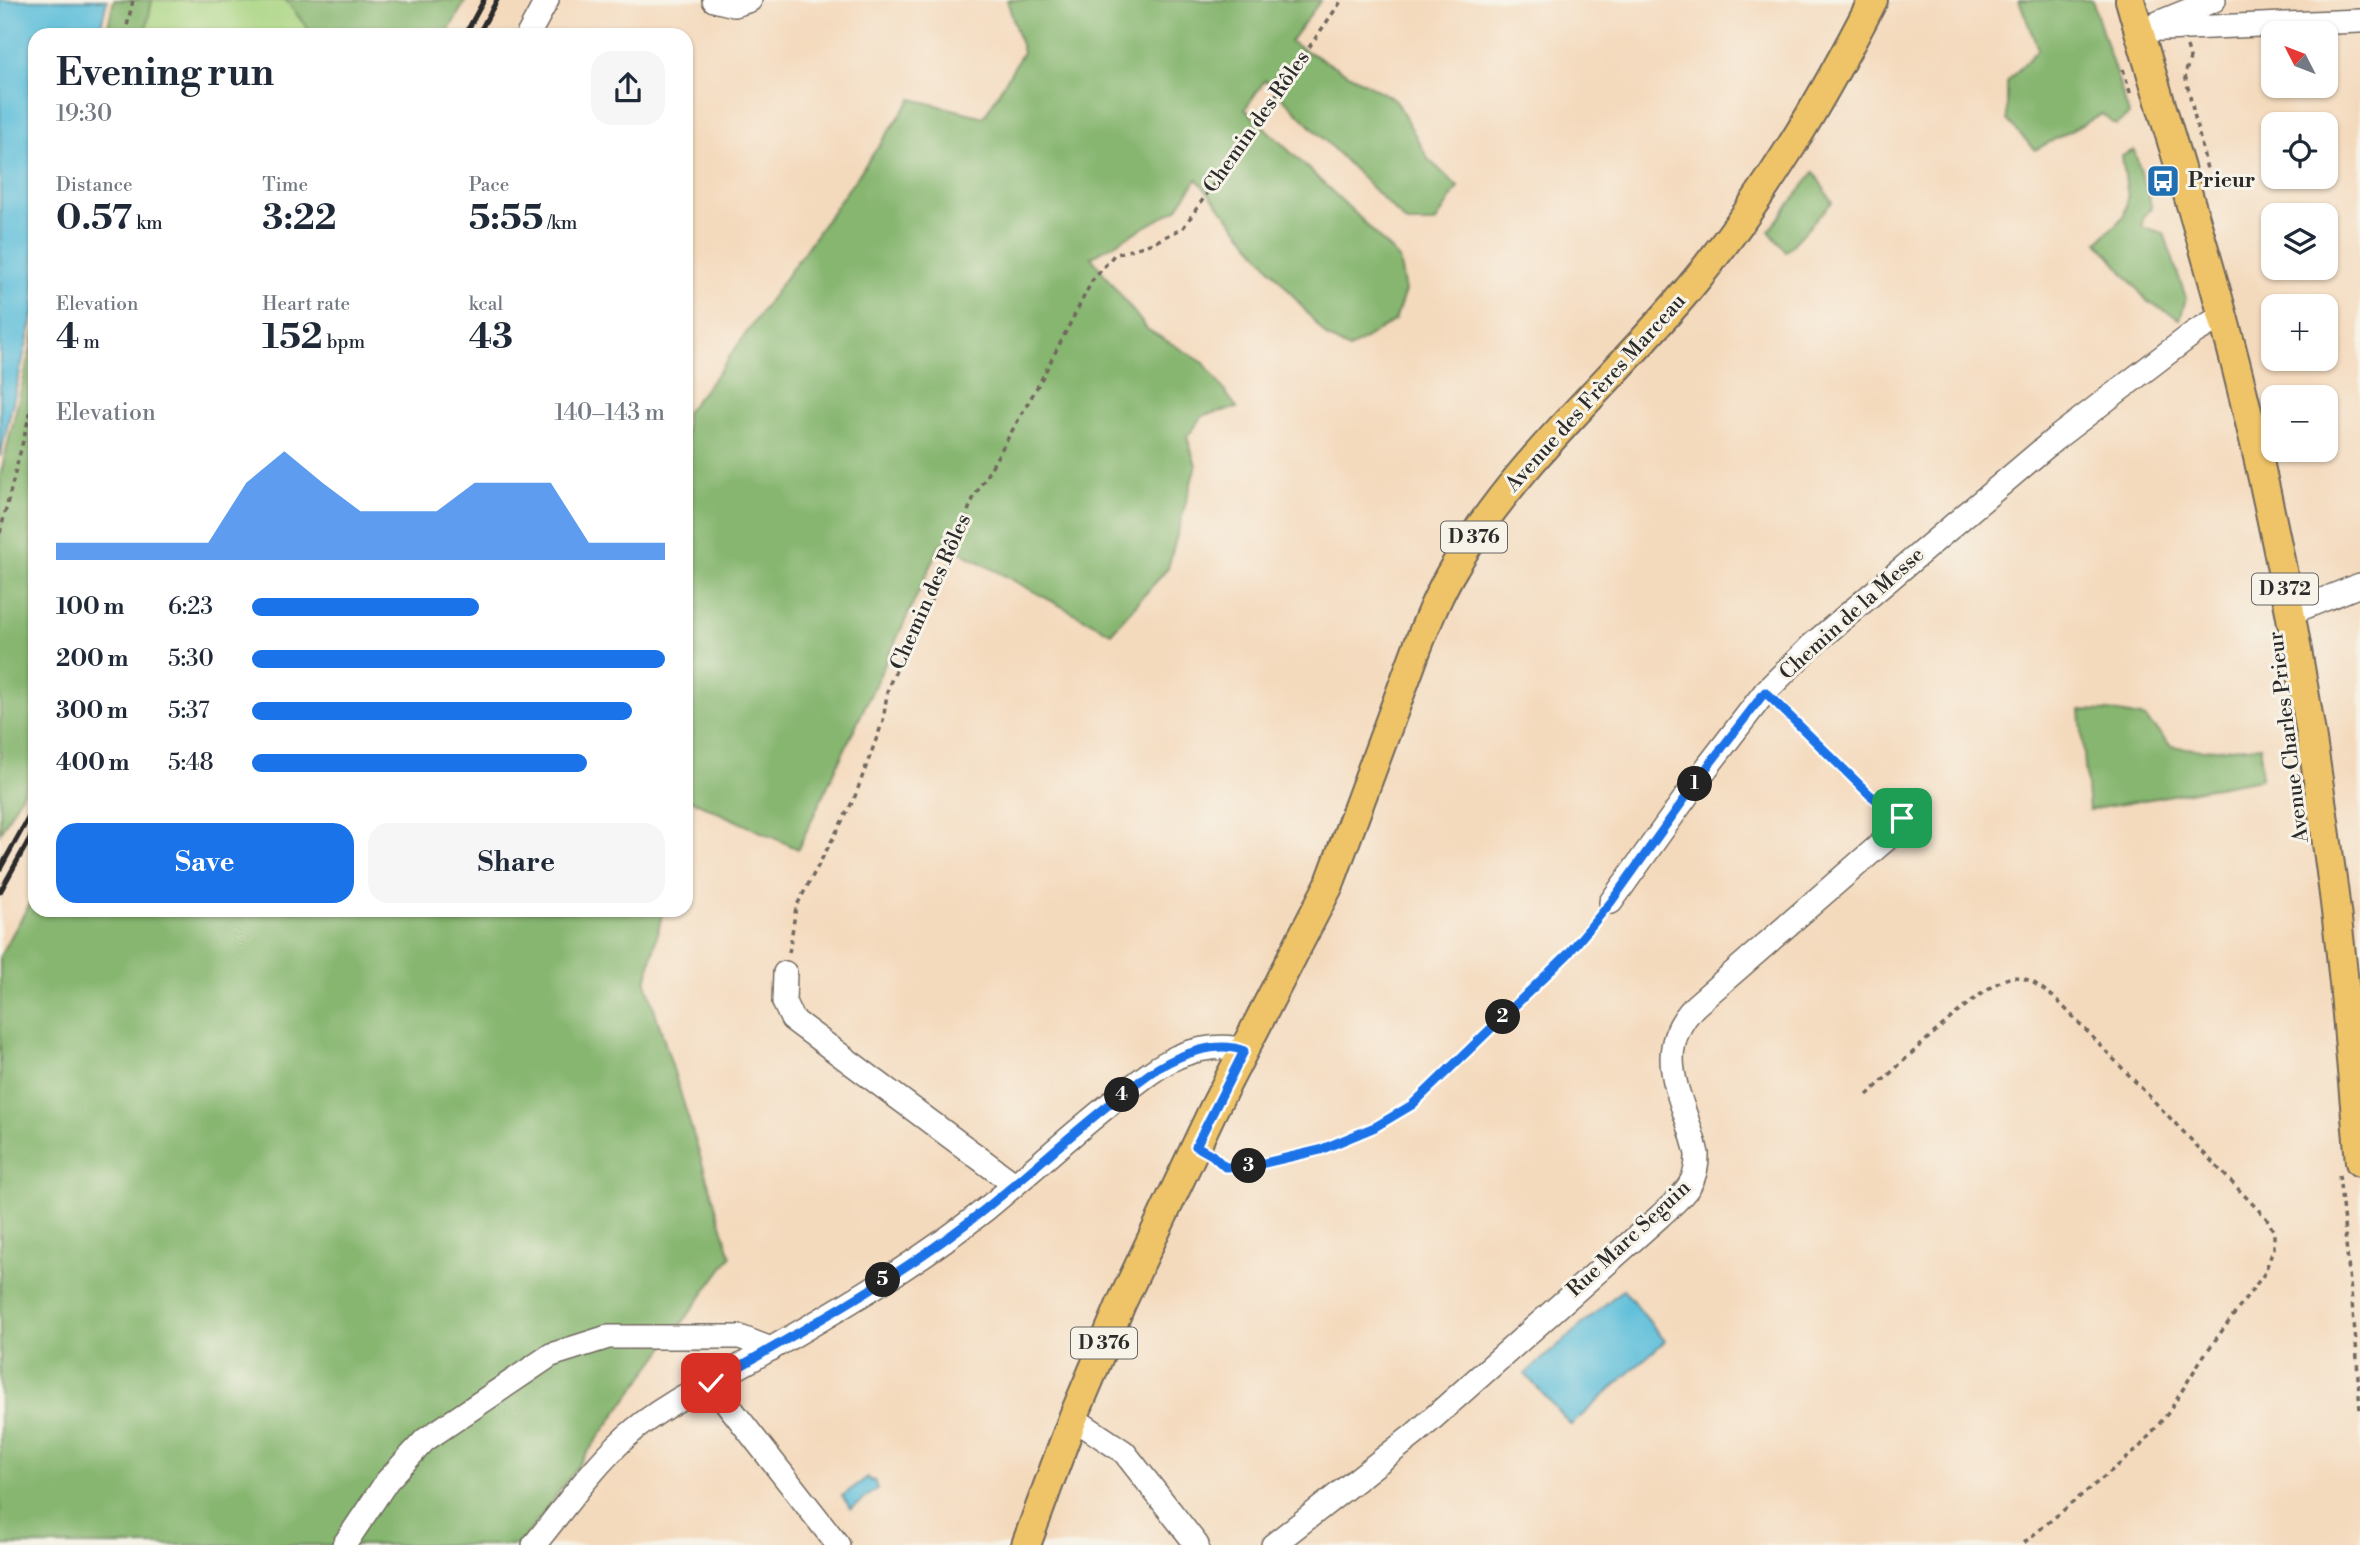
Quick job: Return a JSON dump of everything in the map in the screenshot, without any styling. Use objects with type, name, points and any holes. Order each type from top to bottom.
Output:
[{"type":"main road","name":"Avenue des Frères Marceau","points":[[1196,1146],[1329,885],[1421,637],[1455,565],[1513,483],[1656,328],[1734,233],[1793,146],[1873,0]]},
{"type":"main road","name":"Avenue Charles Prieur","points":[[2130,0],[2203,240],[2223,316],[2262,477],[2290,613],[2350,952],[2349,1163]]},
{"type":"main road","name":"D 376","points":[[1026,1545],[1073,1418],[1121,1304],[1196,1146]]},
{"type":"street","points":[[532,28],[547,0]]},
{"type":"street","points":[[714,0],[734,5],[750,0]]},
{"type":"street","points":[[2139,30],[2214,0]]},
{"type":"street","points":[[2139,30],[2360,21]]},
{"type":"street","name":"Chemin de la Messe","points":[[1611,902],[1708,766],[1765,692],[1839,621],[2055,439],[2195,332],[2223,316]]},
{"type":"street","points":[[2290,613],[2360,585]]},
{"type":"street","name":"Rue Marc Seguin","points":[[1273,1545],[1418,1432],[1692,1184],[1698,1169],[1697,1154],[1670,1063],[1674,1038],[1680,1023],[1695,1006],[1906,822]]},
{"type":"street","points":[[785,973],[784,1002],[792,1019],[1014,1184]]},
{"type":"street","points":[[534,1545],[577,1491],[628,1436],[650,1418],[771,1349],[891,1275],[957,1230],[1085,1123],[1156,1069],[1179,1056],[1209,1049],[1234,1047],[1244,1051]]},
{"type":"street","points":[[344,1545],[387,1481],[425,1440],[551,1355],[608,1337],[740,1336],[771,1349]]},
{"type":"street","points":[[711,1383],[838,1545]]},
{"type":"street","points":[[1073,1418],[1124,1452],[1197,1545]]},
{"type":"path","points":[[127,28],[134,0]]},
{"type":"path","name":"Chemin des Rôles","points":[[785,973],[796,907],[854,799],[883,721],[888,687],[932,598],[973,499],[1040,382],[1092,281],[1114,255],[1153,243],[1183,228],[1342,0]]},
{"type":"path","points":[[2121,63],[2133,100]]},
{"type":"path","points":[[0,533],[28,421]]},
{"type":"path","points":[[1765,692],[1870,795],[1906,822]]},
{"type":"path","points":[[1196,1146],[1225,1167],[1252,1166],[1320,1150],[1375,1127],[1412,1105],[1568,954],[1611,902]]},
{"type":"path","points":[[1867,1095],[1993,985],[2013,977],[2033,982],[2056,999],[2267,1219],[2274,1232],[2274,1248],[2264,1274],[2202,1358],[2169,1412],[2138,1449],[2021,1545]]},
{"type":"path","points":[[2349,1163],[2360,1411]]},
{"type":"green space","points":[[114,0],[152,0],[146,28],[108,28]]},
{"type":"green space","points":[[152,0],[286,0],[307,28],[146,28]]},
{"type":"green space","points":[[286,0],[466,0],[450,28],[308,28]]},
{"type":"green space","points":[[1007,0],[1321,0],[1290,42],[1396,100],[1428,159],[1458,187],[1435,223],[1407,223],[1265,80],[1245,109],[1358,216],[1399,259],[1405,291],[1395,320],[1349,349],[1327,337],[1197,179],[1177,209],[1091,257],[1147,329],[1204,363],[1237,408],[1204,415],[1187,437],[1196,465],[1168,568],[1111,633],[942,542],[798,849],[693,801],[693,403],[718,373],[912,99],[984,117],[1023,52]]},
{"type":"green space","points":[[2019,0],[2092,0],[2129,115],[2116,125],[2102,114],[2035,150],[2007,120],[2007,82],[2038,49]]},
{"type":"green space","points":[[2134,150],[2152,208],[2143,217],[2142,227],[2164,233],[2186,298],[2180,319],[2148,302],[2098,242],[2124,216],[2128,197],[2122,156]]},
{"type":"green space","points":[[1814,172],[1832,202],[1786,252],[1769,231]]},
{"type":"green space","points":[[28,362],[28,783],[0,833],[0,476]]},
{"type":"green space","points":[[2080,710],[2109,711],[2145,718],[2171,746],[2201,750],[2261,746],[2261,779],[2089,810]]},
{"type":"green space","points":[[28,906],[28,917],[661,917],[646,982],[731,1256],[523,1541],[526,1545],[0,1545],[0,956]]},
{"type":"water","points":[[0,0],[107,0],[101,28],[28,28],[28,338],[0,457]]},
{"type":"water","points":[[1623,1289],[1665,1341],[1571,1425],[1525,1374]]},
{"type":"water","points":[[868,1477],[870,1481],[874,1480],[877,1489],[851,1509],[842,1496]]},
{"type":"railway","points":[[469,28],[484,0]]},
{"type":"railway","points":[[482,28],[497,0]]},
{"type":"railway","points":[[0,869],[28,819]]},
{"type":"railway","points":[[0,892],[28,842]]},
{"type":"place","name":"Prieur","points":[[2163,181]]},
{"type":"route","points":[[711,1383],[891,1275],[957,1230],[1085,1123],[1156,1069],[1179,1056],[1234,1047],[1244,1051],[1196,1146],[1225,1167],[1252,1166],[1320,1150],[1375,1127],[1412,1105],[1568,954],[1611,902],[1708,766],[1765,692],[1870,795],[1902,818]]}]
